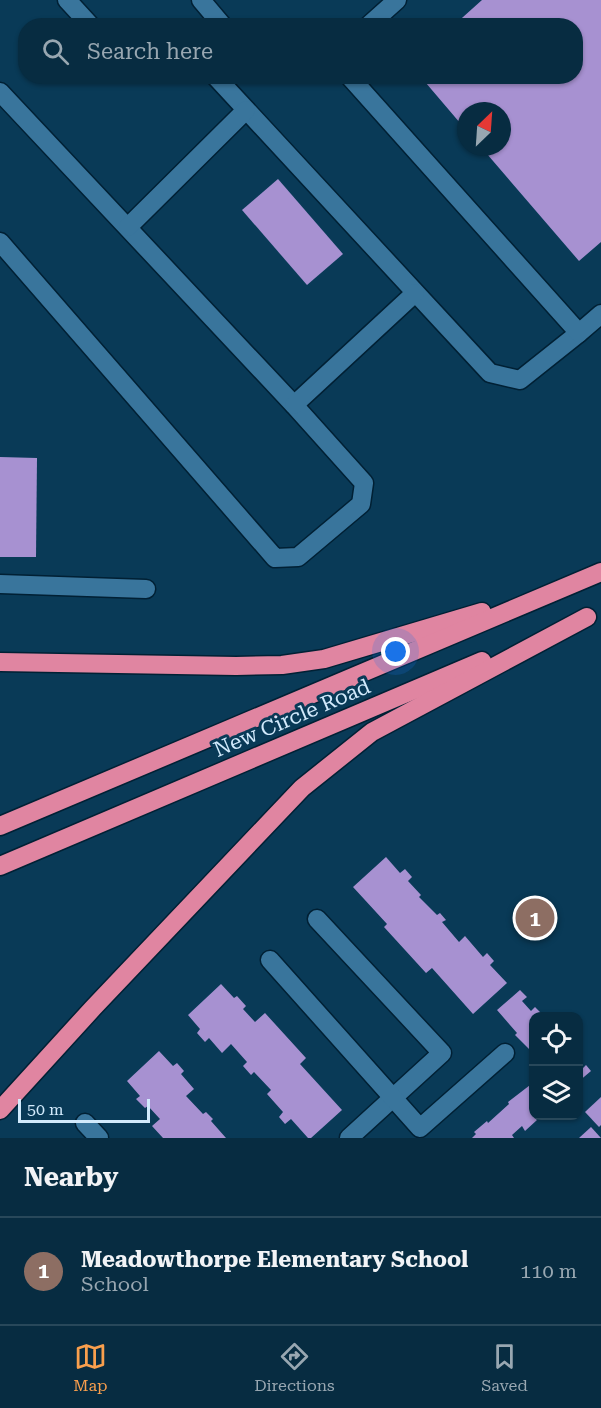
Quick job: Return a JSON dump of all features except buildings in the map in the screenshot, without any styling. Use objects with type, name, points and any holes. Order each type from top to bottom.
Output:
[{"type":"highway","name":"New Circle Road","points":[[0,826],[601,572]]},
{"type":"highway","points":[[0,662],[282,665],[324,659],[561,588]]},
{"type":"highway","name":"New Circle Road","points":[[0,866],[594,614]]},
{"type":"highway","points":[[0,1110],[276,814],[302,788],[351,747],[372,732],[594,614]]},
{"type":"lane","points":[[67,0],[84,18]]},
{"type":"lane","points":[[201,0],[216,18]]},
{"type":"lane","points":[[377,18],[397,0]]},
{"type":"lane","points":[[221,84],[490,373],[520,380],[601,314]]},
{"type":"lane","points":[[356,84],[579,333]]},
{"type":"lane","points":[[0,92],[294,405],[364,483],[361,504],[298,557],[275,558],[0,242]]},
{"type":"lane","points":[[128,227],[246,111]]},
{"type":"lane","points":[[294,405],[415,293]]},
{"type":"lane","points":[[0,584],[146,589]]},
{"type":"lane","points":[[317,919],[442,1053],[350,1138]]},
{"type":"lane","points":[[270,960],[420,1128],[505,1053]]},
{"type":"lane","points":[[85,1123],[99,1138]]},
{"type":"place","name":"Meadowthorpe Elementary School","points":[[535,918]]}]
